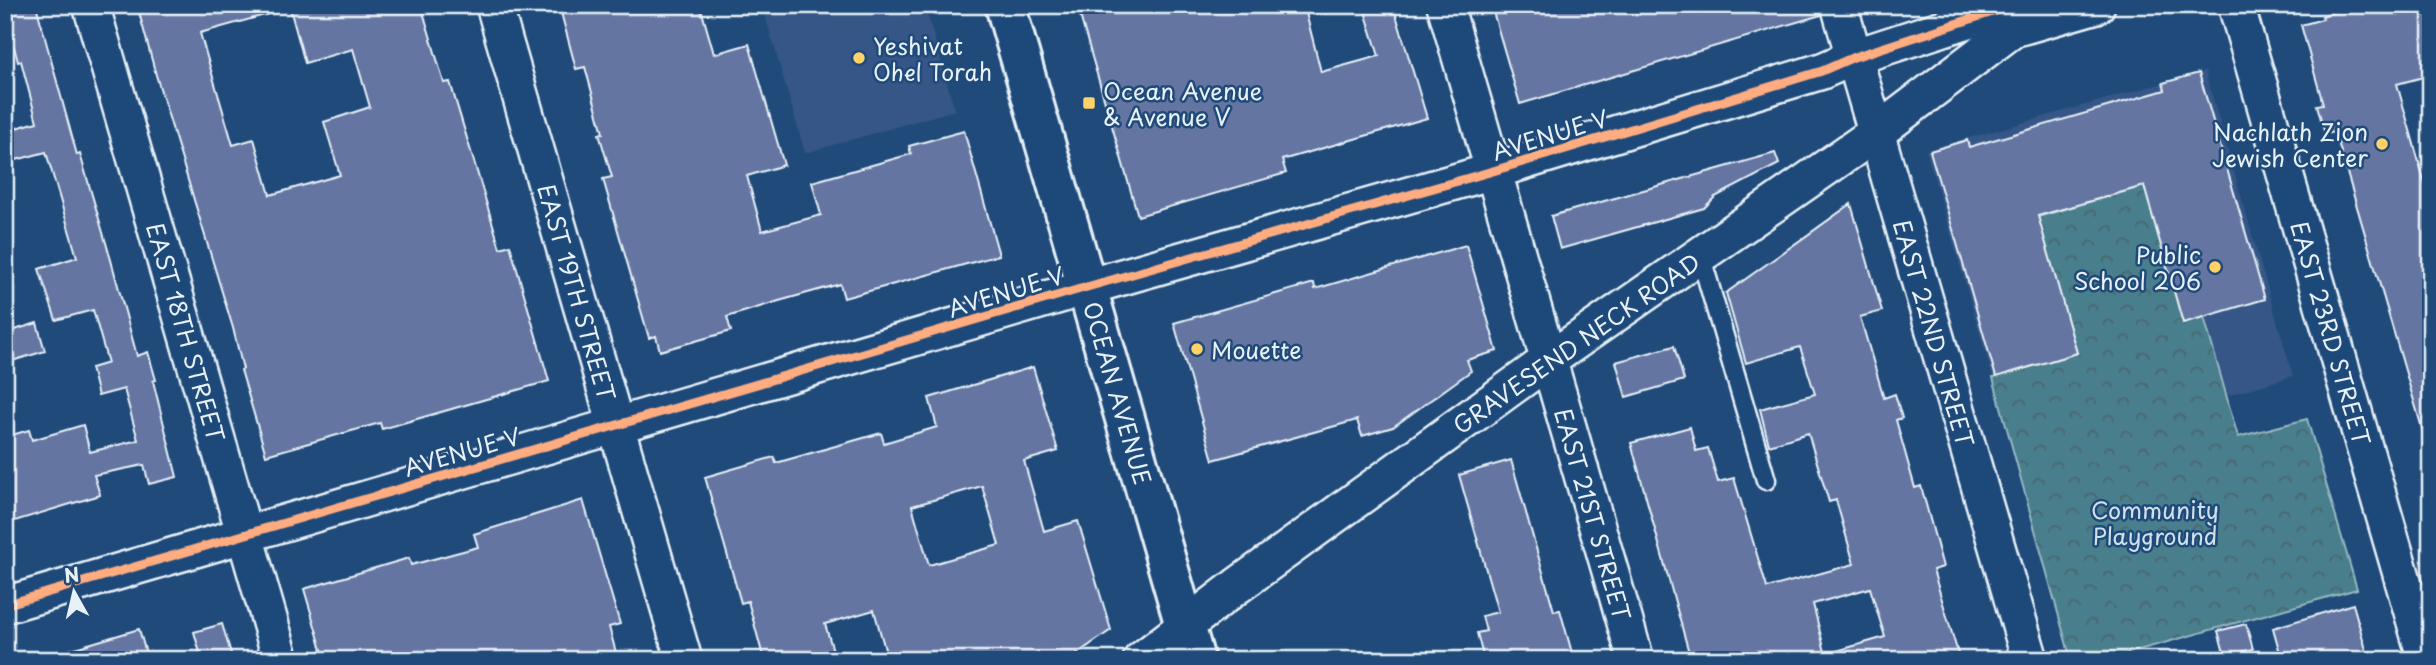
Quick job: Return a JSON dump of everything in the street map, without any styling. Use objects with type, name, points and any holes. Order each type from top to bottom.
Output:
[{"type":"main road","name":"OCEAN AVENUE","points":[[1005,5],[1190,643]]},
{"type":"street","name":"EAST 18TH STREET","points":[[91,5],[281,660]]},
{"type":"street","name":"EAST 19TH STREET","points":[[494,5],[684,660]]},
{"type":"street","name":"EAST 21ST STREET","points":[[1445,5],[1636,660]]},
{"type":"street","name":"EAST 22ND STREET","points":[[1839,5],[2030,660]]},
{"type":"street","name":"AVENUE V","points":[[5,605],[1087,287],[1493,172],[1822,71],[1854,57],[2014,17],[2097,5]]},
{"type":"street","name":"EAST 23RD STREET","points":[[2236,5],[2426,660]]},
{"type":"street","name":"GRAVESEND NECK ROAD","points":[[1141,660],[1190,643],[1248,578],[1549,360],[1876,133],[2014,17]]},
{"type":"lane","points":[[1700,254],[1766,480]]},
{"type":"shaded area","name":"Yeshivat Ohel Torah","points":[[762,5],[925,5],[955,110],[805,153]]},
{"type":"shaded area","name":"Public School 206","points":[[2205,71],[2293,376],[2226,396],[2204,318],[2183,323],[2144,186],[2077,353],[1993,378],[1926,150]]},
{"type":"green space","name":"Community Playground","points":[[2144,186],[2183,322],[2204,317],[2238,437],[2307,419],[2357,589],[2103,660],[2071,660],[1993,378],[2077,353],[2038,217]]},
{"type":"building","points":[[5,5],[36,5],[137,356],[148,352],[177,477],[149,484],[144,465],[94,475],[100,495],[5,524],[5,437],[29,430],[32,440],[83,425],[90,452],[138,440],[124,389],[98,396],[91,368],[108,363],[93,310],[56,320],[39,269],[77,257],[46,152],[16,160],[9,130],[37,122],[21,61],[18,62]]},
{"type":"building","points":[[137,5],[271,5],[272,13],[200,33],[233,145],[254,139],[270,195],[340,175],[324,122],[370,107],[353,49],[305,63],[289,5],[421,5],[444,83],[450,82],[500,248],[510,245],[549,381],[382,429],[380,423],[266,455],[241,370],[243,369],[233,328]]},
{"type":"building","points":[[559,5],[700,5],[714,54],[749,44],[784,165],[747,176],[762,231],[821,215],[812,182],[911,154],[909,146],[964,131],[999,255],[844,298],[840,284],[779,301],[727,317],[731,331],[660,351],[656,336],[649,338],[603,179],[612,177],[599,134],[603,133],[585,67],[576,69]]},
{"type":"building","points":[[1077,5],[1304,5],[1321,72],[1379,56],[1363,5],[1393,5],[1427,118],[1282,160],[1286,173],[1138,216]]},
{"type":"building","points":[[1491,5],[1697,5],[1700,14],[1732,5],[1819,5],[1821,15],[1520,104]]},
{"type":"building","points":[[2359,5],[2431,5],[2431,75],[2397,84],[2431,205],[2431,434],[2424,435],[2335,132],[2325,134],[2317,105],[2323,104],[2301,25]]},
{"type":"building","name":"Public School 206","points":[[2199,73],[2265,299],[2183,323],[2144,186],[2038,216],[2077,353],[1996,377],[1930,151],[1967,140],[1969,147],[2165,90],[2163,83]]},
{"type":"building","points":[[1775,153],[1779,164],[1715,197],[1704,208],[1560,249],[1551,216]]},
{"type":"building","points":[[1851,204],[1882,311],[1860,317],[1884,398],[1895,394],[1902,418],[1896,420],[1915,488],[1921,486],[1943,567],[1933,570],[1960,660],[1834,660],[1833,652],[1885,637],[1870,588],[1813,604],[1827,660],[1691,660],[1631,443],[1690,427],[1696,451],[1708,448],[1718,482],[1734,478],[1767,588],[1854,564],[1836,500],[1829,502],[1808,433],[1769,445],[1760,409],[1815,394],[1800,347],[1746,363],[1726,293]]},
{"type":"building","points":[[1466,245],[1497,351],[1467,360],[1471,371],[1393,427],[1362,436],[1357,420],[1213,460],[1174,323],[1314,283],[1315,289]]},
{"type":"building","points":[[37,323],[45,351],[12,361],[5,333]]},
{"type":"building","points":[[1674,346],[1684,380],[1626,397],[1616,362]]},
{"type":"building","points":[[1033,367],[1058,451],[1024,461],[1044,531],[1078,521],[1111,630],[1068,660],[888,660],[874,610],[825,624],[834,654],[810,660],[764,660],[748,601],[741,603],[705,477],[774,457],[776,463],[881,433],[884,443],[937,427],[929,398]],"holes":[[[982,486],[999,545],[929,565],[912,506]]]},
{"type":"building","points":[[1511,460],[1554,611],[1560,610],[1574,660],[1484,660],[1477,633],[1486,631],[1482,616],[1498,612],[1459,475]]},
{"type":"building","points":[[583,500],[620,624],[609,627],[618,660],[325,660],[304,589],[409,558],[411,565],[478,547],[474,534]]},
{"type":"building","points":[[2353,604],[2369,660],[2282,660],[2273,628]]},
{"type":"building","points":[[222,624],[233,660],[202,660],[194,632]]},
{"type":"building","points":[[2246,624],[2253,649],[2225,656],[2218,631]]},
{"type":"building","points":[[139,629],[148,660],[59,660],[58,653]]},
{"type":"cycle path","points":[[5,605],[1087,287],[1493,171],[1822,71],[1854,57],[2014,5]]},
{"type":"place","name":"Yeshivat Ohel Torah","points":[[859,58]]},
{"type":"place","name":"Ocean Avenue & Avenue V","points":[[1089,103]]},
{"type":"place","name":"Nachlath Zion Jewish Center","points":[[2382,144]]},
{"type":"place","name":"Public School 206","points":[[2215,267]]},
{"type":"place","name":"Mouette","points":[[1197,349]]}]
